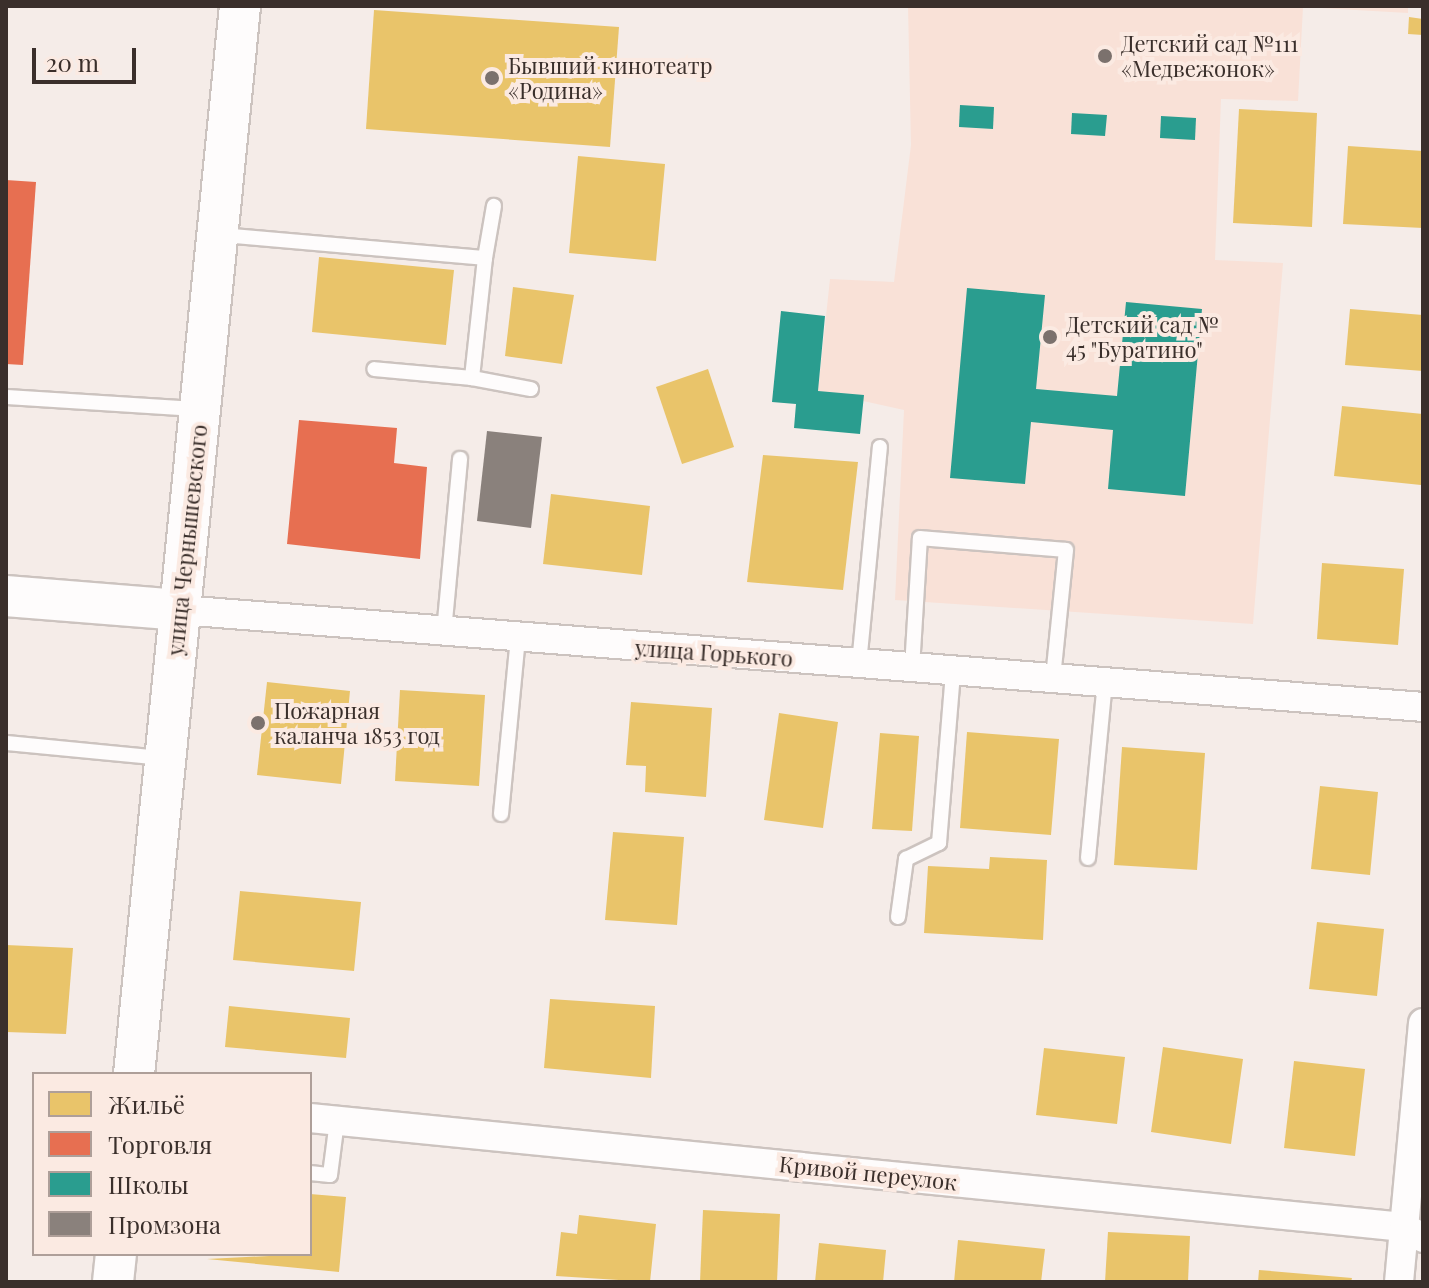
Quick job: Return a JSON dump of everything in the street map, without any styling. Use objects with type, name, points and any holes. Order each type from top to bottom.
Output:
[{"type":"main road","name":"улица Чернышевского","points":[[134,1072],[240,6]]},
{"type":"main road","name":"улица Горького","points":[[6,596],[180,610]]},
{"type":"main road","points":[[113,1282],[116,1256]]},
{"type":"street","name":"улица Горького","points":[[180,610],[1423,707]]},
{"type":"street","points":[[1399,1282],[1413,1232],[1423,1023]]},
{"type":"street","name":"Кривой переулок","points":[[323,1119],[1413,1232]]},
{"type":"lane","points":[[472,378],[494,206]]},
{"type":"lane","points":[[217,234],[485,258]]},
{"type":"lane","points":[[374,369],[472,378],[531,389]]},
{"type":"lane","points":[[6,397],[200,409]]},
{"type":"lane","points":[[859,664],[880,447]]},
{"type":"lane","points":[[444,632],[460,459]]},
{"type":"lane","points":[[912,668],[920,538],[1066,550],[1053,678]]},
{"type":"lane","points":[[501,814],[518,638]]},
{"type":"lane","points":[[898,917],[906,859],[939,843],[953,671]]},
{"type":"lane","points":[[1088,858],[1105,683]]},
{"type":"lane","points":[[6,743],[165,758]]},
{"type":"lane","points":[[312,1173],[330,1175],[323,1119]]},
{"type":"shaded area","name":"Детский сад № 45 \"Буратино\"","points":[[908,6],[1408,6],[1408,13],[1303,7],[1298,101],[1221,99],[1215,260],[1283,263],[1253,624],[895,600],[904,410],[818,391],[830,279],[894,282],[911,145]]},
{"type":"building: Жильё","name":"Бывший кинотеатр «Родина»","points":[[374,10],[619,27],[610,147],[366,129]]},
{"type":"building: Жильё","points":[[1409,17],[1423,19],[1423,35],[1408,34]]},
{"type":"building: Жильё","points":[[1239,109],[1317,113],[1312,227],[1233,223]]},
{"type":"building: Жильё","points":[[1348,146],[1423,151],[1423,228],[1343,224]]},
{"type":"building: Жильё","points":[[578,156],[665,164],[656,261],[569,253]]},
{"type":"building: Жильё","points":[[319,257],[454,270],[446,345],[312,332]]},
{"type":"building: Жильё","points":[[513,287],[574,295],[562,364],[505,356]]},
{"type":"building: Жильё","points":[[1350,309],[1423,315],[1423,371],[1345,365]]},
{"type":"building: Жильё","points":[[708,369],[734,447],[682,464],[656,387]]},
{"type":"building: Жильё","points":[[1342,406],[1423,414],[1421,485],[1334,476]]},
{"type":"building: Жильё","points":[[763,455],[858,462],[843,590],[747,582]]},
{"type":"building: Жильё","points":[[551,494],[650,506],[642,575],[543,564]]},
{"type":"building: Жильё","points":[[1322,563],[1404,569],[1398,645],[1317,639]]},
{"type":"building: Жильё","points":[[267,682],[350,691],[341,784],[257,775]]},
{"type":"building: Жильё","points":[[400,690],[485,695],[479,786],[395,781]]},
{"type":"building: Жильё","points":[[631,702],[712,708],[706,797],[645,792],[646,766],[626,765]]},
{"type":"building: Жильё","points":[[779,713],[838,722],[823,828],[764,820]]},
{"type":"building: Жильё","points":[[967,732],[1059,739],[1051,835],[960,828]]},
{"type":"building: Жильё","points":[[880,733],[919,736],[912,831],[872,829]]},
{"type":"building: Жильё","points":[[1122,747],[1205,753],[1197,870],[1114,865]]},
{"type":"building: Жильё","points":[[1320,786],[1378,792],[1370,875],[1311,869]]},
{"type":"building: Жильё","points":[[613,832],[684,837],[677,925],[605,920]]},
{"type":"building: Жильё","points":[[990,857],[1047,860],[1043,940],[924,933],[928,866],[989,869]]},
{"type":"building: Жильё","points":[[240,891],[361,902],[354,971],[233,960]]},
{"type":"building: Жильё","points":[[1317,922],[1384,929],[1377,996],[1309,989]]},
{"type":"building: Жильё","points":[[6,945],[73,948],[66,1034],[6,1032]]},
{"type":"building: Жильё","points":[[550,999],[655,1006],[651,1078],[544,1068]]},
{"type":"building: Жильё","points":[[229,1006],[350,1018],[346,1058],[225,1047]]},
{"type":"building: Жильё","points":[[1163,1047],[1243,1059],[1231,1144],[1151,1132]]},
{"type":"building: Жильё","points":[[1044,1048],[1125,1057],[1117,1124],[1036,1115]]},
{"type":"building: Жильё","points":[[1294,1061],[1365,1069],[1355,1156],[1284,1148]]},
{"type":"building: Жильё","points":[[312,1194],[346,1197],[339,1272],[207,1259],[312,1256]]},
{"type":"building: Жильё","points":[[703,1210],[780,1214],[777,1282],[700,1282]]},
{"type":"building: Жильё","points":[[579,1215],[656,1224],[650,1282],[556,1276],[561,1232],[577,1234]]},
{"type":"building: Жильё","points":[[1108,1232],[1190,1236],[1188,1282],[1105,1282]]},
{"type":"building: Жильё","points":[[958,1240],[1045,1249],[1041,1282],[954,1282]]},
{"type":"building: Жильё","points":[[819,1243],[886,1250],[883,1282],[815,1282]]},
{"type":"building: Жильё","points":[[1259,1270],[1352,1278],[1351,1282],[1258,1282]]},
{"type":"building: Торговля","points":[[6,180],[36,182],[23,365],[6,364]]},
{"type":"building: Торговля","points":[[299,420],[397,428],[394,463],[427,467],[420,559],[287,544]]},
{"type":"building: Школы","points":[[960,105],[994,107],[993,129],[959,127]]},
{"type":"building: Школы","points":[[1072,113],[1107,115],[1105,136],[1071,134]]},
{"type":"building: Школы","points":[[1161,116],[1196,118],[1195,140],[1160,138]]},
{"type":"building: Школы","points":[[967,288],[1045,295],[1036,389],[1117,396],[1126,302],[1202,309],[1185,496],[1108,489],[1113,430],[1031,422],[1025,484],[950,478]]},
{"type":"building: Школы","points":[[781,311],[825,316],[818,391],[864,395],[860,434],[794,428],[796,404],[772,402]]},
{"type":"building: Промзона","points":[[487,431],[542,437],[531,528],[477,521]]},
{"type":"place","name":"Детский сад №111 «Медвежонок»","points":[[1105,56]]},
{"type":"place","name":"Бывший кинотеатр «Родина»","points":[[492,78]]},
{"type":"place","name":"Детский сад № 45 \"Буратино\"","points":[[1050,337]]},
{"type":"place","name":"Пожарная каланча 1853 год","points":[[258,723]]}]
